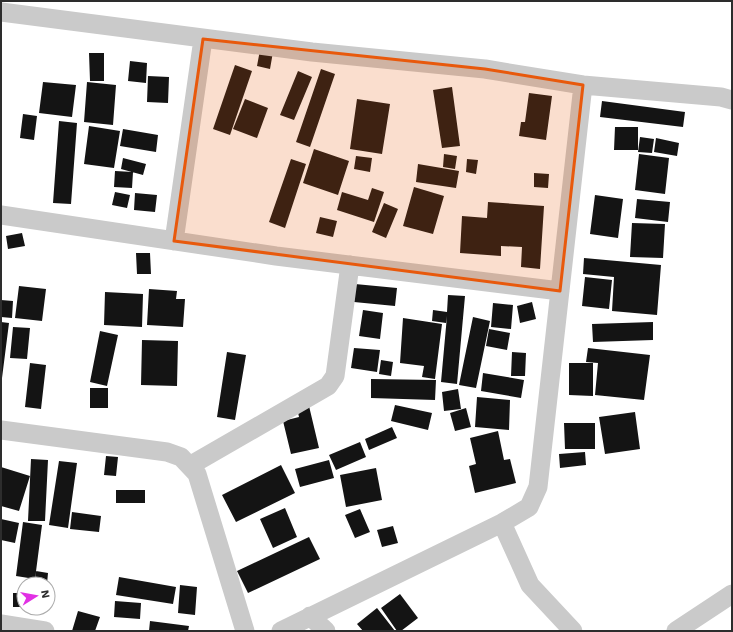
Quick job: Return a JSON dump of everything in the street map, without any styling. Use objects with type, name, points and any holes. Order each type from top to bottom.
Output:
[{"type":"street","points":[[1,12],[143,29],[203,39],[312,52],[485,69],[584,84],[721,97],[732,100]]},
{"type":"street","points":[[174,241],[203,39]]},
{"type":"street","points":[[281,631],[502,523],[529,507],[538,487],[584,84]]},
{"type":"street","points":[[1,215],[174,241],[350,265],[560,291]]},
{"type":"street","points":[[191,465],[328,386],[335,376],[350,265]]},
{"type":"street","points":[[1,430],[167,452],[182,457],[191,465],[197,474],[245,631]]},
{"type":"street","points":[[502,523],[530,585],[573,631]]},
{"type":"street","points":[[676,631],[732,594]]},
{"type":"street","points":[[310,616],[326,631]]},
{"type":"street","points":[[1,624],[45,631]]},
{"type":"highlighted area","points":[[203,39],[485,69],[583,85],[560,291],[174,241]]},
{"type":"building","points":[[260,50],[273,52],[270,69],[257,66]]},
{"type":"building","points":[[89,53],[104,53],[104,81],[90,81]]},
{"type":"building","points":[[130,61],[147,63],[146,83],[128,81]]},
{"type":"building","points":[[235,65],[252,71],[230,135],[213,129]]},
{"type":"building","points":[[321,69],[335,74],[310,147],[296,142]]},
{"type":"building","points":[[298,71],[312,77],[294,120],[280,115]]},
{"type":"building","points":[[148,76],[169,77],[168,103],[147,102]]},
{"type":"building","points":[[43,82],[76,85],[72,117],[39,113]]},
{"type":"building","points":[[87,82],[116,85],[113,125],[84,122]]},
{"type":"building","points":[[452,87],[460,146],[442,148],[433,90]]},
{"type":"building","points":[[529,93],[552,96],[546,140],[519,136],[521,122],[525,122]]},
{"type":"building","points":[[245,99],[268,108],[257,138],[233,129]]},
{"type":"building","points":[[357,99],[390,104],[382,154],[350,149]]},
{"type":"building","points":[[602,101],[685,112],[683,127],[600,117]]},
{"type":"building","points":[[23,114],[37,116],[34,140],[20,138]]},
{"type":"building","points":[[59,121],[77,123],[71,204],[53,203]]},
{"type":"building","points":[[89,126],[120,131],[114,168],[84,164]]},
{"type":"building","points":[[615,127],[638,127],[638,150],[614,150]]},
{"type":"building","points":[[123,129],[158,135],[156,152],[120,146]]},
{"type":"building","points":[[640,137],[654,139],[652,153],[638,152]]},
{"type":"building","points":[[656,138],[679,143],[677,156],[654,152]]},
{"type":"building","points":[[314,149],[349,161],[338,195],[303,183]]},
{"type":"building","points":[[444,154],[457,156],[455,169],[443,167]]},
{"type":"building","points":[[639,154],[669,158],[665,194],[635,190]]},
{"type":"building","points":[[356,156],[372,158],[370,172],[354,169]]},
{"type":"building","points":[[123,158],[146,164],[143,175],[121,169]]},
{"type":"building","points":[[291,159],[306,164],[285,228],[269,222]]},
{"type":"building","points":[[467,159],[478,160],[476,174],[466,172]]},
{"type":"building","points":[[418,164],[459,171],[456,188],[416,182]]},
{"type":"building","points":[[115,171],[133,172],[132,188],[114,187]]},
{"type":"building","points":[[534,173],[549,174],[548,188],[534,187]]},
{"type":"building","points":[[414,187],[444,196],[433,234],[403,226]]},
{"type":"building","points":[[372,188],[384,192],[374,222],[337,210],[342,192],[368,200]]},
{"type":"building","points":[[115,192],[130,195],[127,208],[112,205]]},
{"type":"building","points":[[135,193],[157,195],[155,212],[134,210]]},
{"type":"building","points":[[595,195],[623,199],[618,238],[590,234]]},
{"type":"building","points":[[637,199],[670,202],[668,222],[635,218]]},
{"type":"building","points":[[488,202],[544,206],[540,269],[521,267],[522,247],[501,246],[501,256],[460,253],[462,216],[487,218]]},
{"type":"building","points":[[384,203],[398,209],[386,238],[372,232]]},
{"type":"building","points":[[320,217],[337,221],[333,237],[316,233]]},
{"type":"building","points":[[632,223],[665,224],[663,258],[630,257]]},
{"type":"building","points":[[22,233],[25,246],[8,249],[6,236]]},
{"type":"building","points":[[136,253],[150,253],[151,274],[137,274]]},
{"type":"building","points":[[584,258],[661,265],[657,315],[612,311],[614,277],[583,274]]},
{"type":"building","points":[[585,277],[612,280],[609,309],[582,306]]},
{"type":"building","points":[[355,284],[397,288],[395,306],[354,302]]},
{"type":"building","points":[[19,286],[46,289],[42,321],[15,318]]},
{"type":"building","points":[[149,289],[177,291],[176,299],[185,299],[183,327],[147,325]]},
{"type":"building","points":[[105,292],[143,294],[142,327],[104,325]]},
{"type":"building","points":[[448,295],[465,296],[457,384],[441,382],[447,316],[446,323],[432,321],[433,310],[447,312]]},
{"type":"building","points":[[1,300],[13,301],[12,318],[1,317]]},
{"type":"building","points":[[532,302],[536,319],[520,323],[517,306]]},
{"type":"building","points":[[493,303],[513,305],[511,329],[491,327]]},
{"type":"building","points":[[363,310],[383,313],[380,339],[359,336]]},
{"type":"building","points":[[473,317],[490,321],[476,388],[459,385]]},
{"type":"building","points":[[403,318],[442,324],[435,379],[422,377],[424,366],[400,363]]},
{"type":"building","points":[[1,322],[9,323],[2,378],[1,378]]},
{"type":"building","points":[[653,322],[653,340],[593,342],[592,324]]},
{"type":"building","points":[[13,327],[30,328],[27,359],[10,358]]},
{"type":"building","points":[[489,329],[510,333],[507,350],[486,346]]},
{"type":"building","points":[[100,331],[118,335],[107,386],[90,382]]},
{"type":"building","points":[[142,340],[178,341],[177,386],[141,385]]},
{"type":"building","points":[[354,348],[380,350],[377,372],[351,368]]},
{"type":"building","points":[[588,348],[650,355],[644,400],[595,395],[598,363],[586,362]]},
{"type":"building","points":[[227,352],[246,355],[235,420],[217,417]]},
{"type":"building","points":[[512,352],[526,353],[525,376],[511,376]]},
{"type":"building","points":[[381,360],[393,362],[391,376],[379,374]]},
{"type":"building","points":[[30,363],[46,365],[41,409],[25,407]]},
{"type":"building","points":[[569,363],[593,363],[593,396],[569,395]]},
{"type":"building","points":[[483,373],[524,380],[521,398],[481,391]]},
{"type":"building","points":[[371,379],[436,380],[435,400],[371,398]]},
{"type":"building","points":[[90,388],[108,388],[108,408],[90,408]]},
{"type":"building","points":[[458,389],[461,409],[444,411],[442,392]]},
{"type":"building","points":[[477,397],[510,400],[509,430],[475,427]]},
{"type":"building","points":[[395,405],[432,413],[428,430],[391,421]]},
{"type":"building","points":[[309,406],[319,448],[291,454],[283,421],[299,417],[297,408]]},
{"type":"building","points":[[466,408],[471,427],[455,431],[450,413]]},
{"type":"building","points":[[635,412],[640,449],[605,454],[599,417]]},
{"type":"building","points":[[564,423],[595,423],[595,449],[565,449]]},
{"type":"building","points":[[392,427],[397,438],[369,450],[365,439]]},
{"type":"building","points":[[498,431],[504,460],[510,459],[516,483],[475,493],[469,466],[476,464],[470,438]]},
{"type":"building","points":[[360,442],[366,457],[336,470],[329,455]]},
{"type":"building","points":[[585,452],[586,465],[560,468],[559,454]]},
{"type":"building","points":[[106,456],[118,457],[116,476],[104,475]]},
{"type":"building","points":[[31,459],[48,460],[45,521],[28,521]]},
{"type":"building","points":[[329,460],[334,478],[300,487],[295,469]]},
{"type":"building","points":[[59,461],[77,463],[68,528],[49,525]]},
{"type":"building","points":[[281,465],[295,493],[236,522],[222,495]]},
{"type":"building","points":[[1,467],[30,476],[19,511],[1,506]]},
{"type":"building","points":[[376,468],[382,500],[346,507],[340,475]]},
{"type":"building","points":[[116,490],[145,490],[145,503],[116,503]]},
{"type":"building","points":[[285,508],[297,537],[273,548],[260,519]]},
{"type":"building","points":[[360,509],[370,532],[355,538],[345,515]]},
{"type":"building","points":[[72,512],[101,516],[99,532],[70,529]]},
{"type":"building","points":[[1,519],[19,523],[15,543],[1,540]]},
{"type":"building","points":[[23,522],[42,525],[35,576],[16,576]]},
{"type":"building","points":[[393,526],[398,543],[382,547],[377,530]]},
{"type":"building","points":[[309,537],[320,559],[248,593],[237,571]]},
{"type":"building","points":[[36,571],[48,573],[48,576],[36,576]]},
{"type":"building","points":[[119,577],[176,587],[173,604],[116,595]]},
{"type":"building","points":[[180,585],[197,587],[195,615],[178,613]]},
{"type":"building","points":[[13,593],[16,593],[16,607],[13,607]]},
{"type":"building","points":[[400,594],[418,618],[401,631],[397,631],[381,608]]},
{"type":"building","points":[[115,601],[141,603],[140,619],[114,617]]},
{"type":"building","points":[[377,608],[395,631],[363,631],[357,624]]},
{"type":"building","points":[[78,611],[100,617],[95,631],[72,631]]},
{"type":"building","points":[[150,621],[189,626],[188,631],[149,631]]}]
